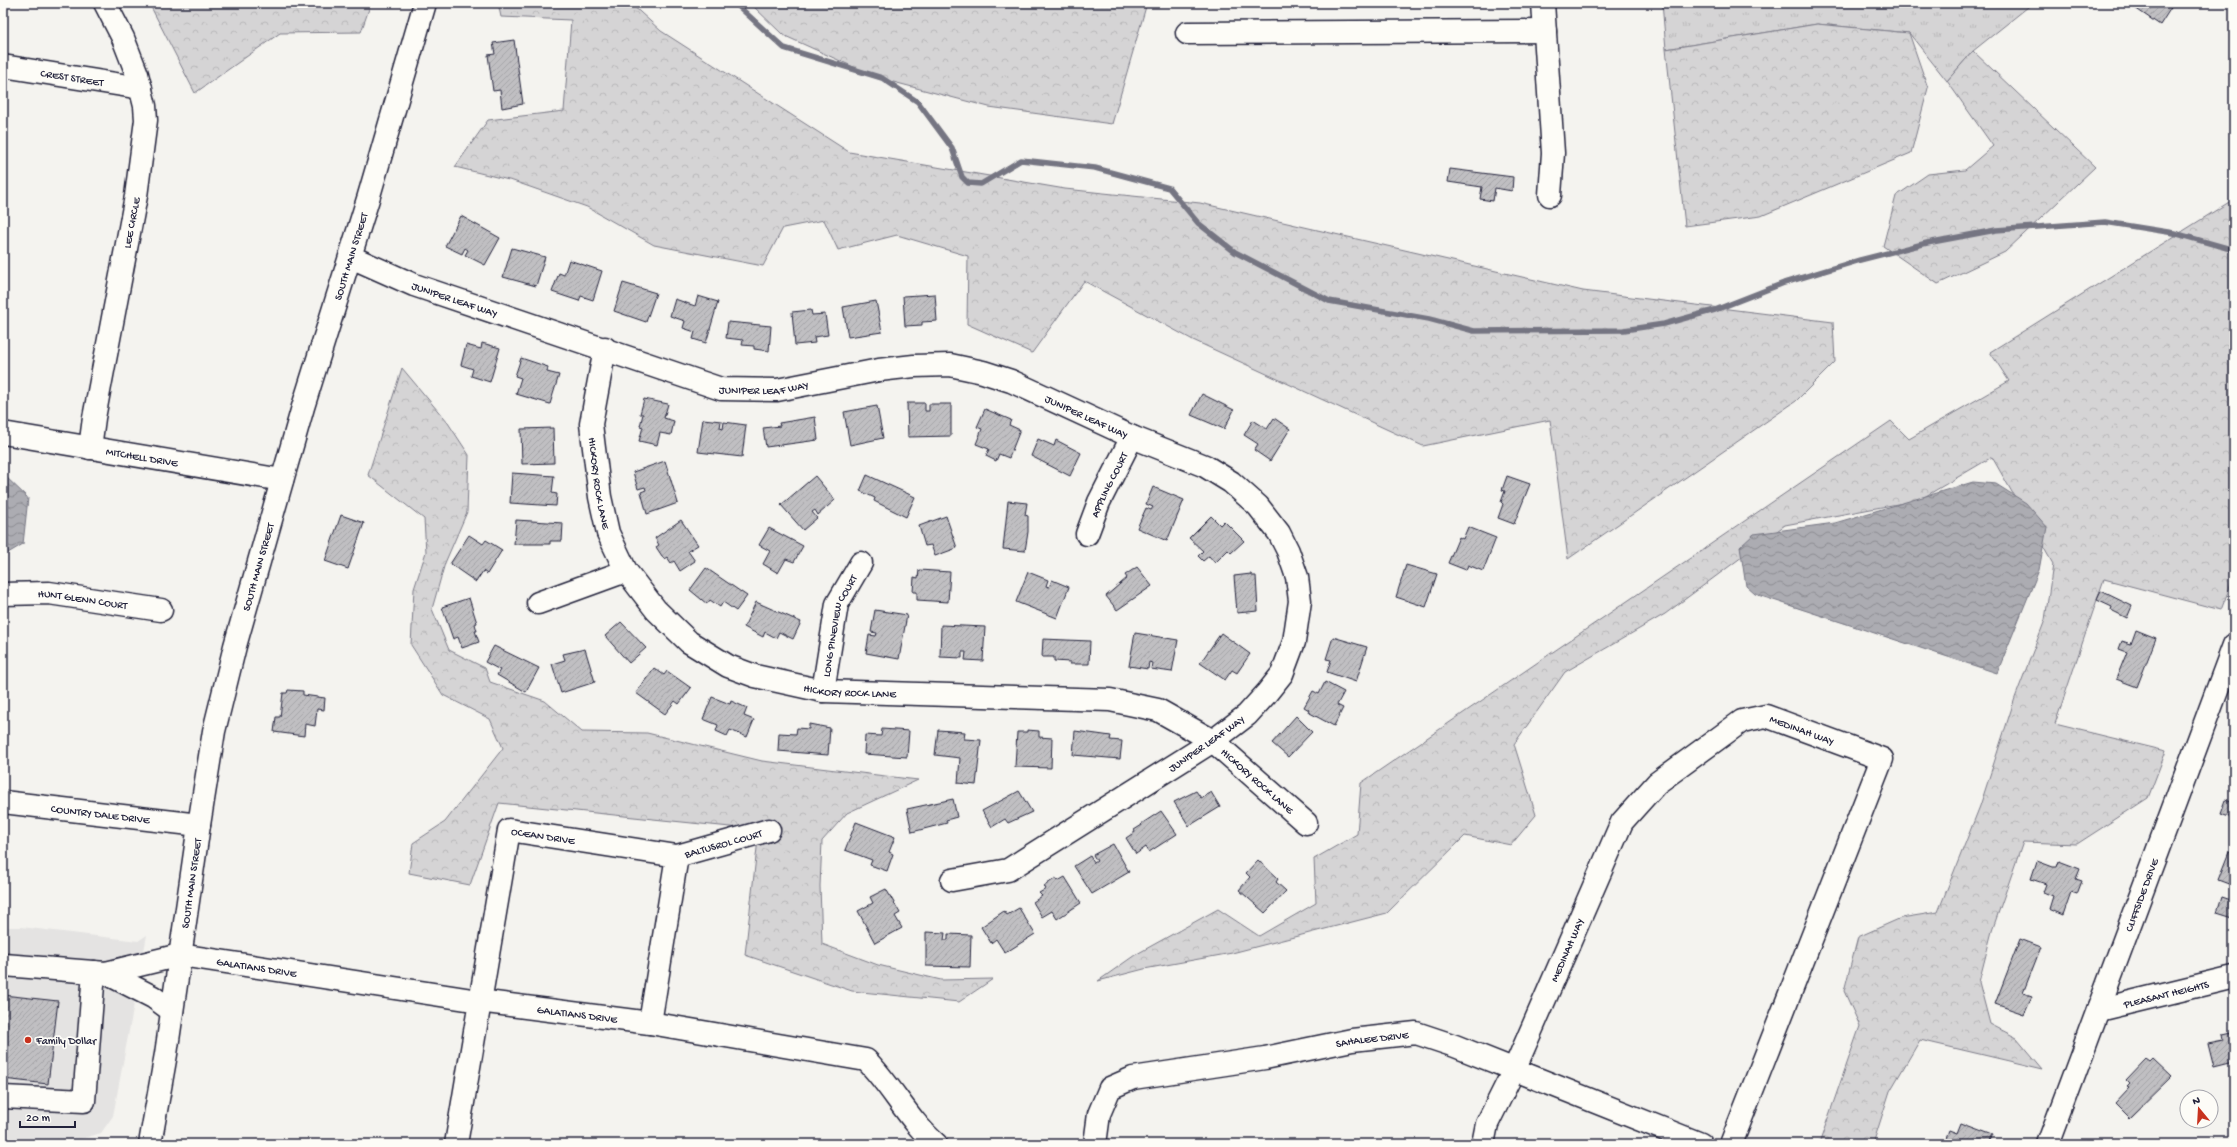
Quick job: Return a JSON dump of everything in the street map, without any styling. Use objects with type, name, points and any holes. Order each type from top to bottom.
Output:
[{"type":"street","name":"LEE CIRCLE","points":[[90,448],[94,418],[137,188],[146,120],[141,88],[123,38],[105,3]]},
{"type":"street","name":"SOUTH MAIN STREET","points":[[150,1144],[172,1012],[198,825],[214,731],[235,646],[303,407],[350,257],[425,3]]},
{"type":"street","points":[[1543,3],[1553,153],[1550,195]]},
{"type":"street","points":[[1187,33],[1545,31]]},
{"type":"street","name":"CREST STREET","points":[[3,66],[141,88]]},
{"type":"street","name":"JUNIPER LEAF WAY","points":[[350,257],[414,285],[605,348],[722,389],[777,390],[879,370],[914,366],[950,365],[983,372],[1011,381],[1132,437],[1205,466],[1231,482],[1258,506],[1279,533],[1288,551],[1297,577],[1300,601],[1299,618],[1294,642],[1282,674],[1247,715],[1213,741],[1008,870],[952,880]]},
{"type":"street","name":"HICKORY ROCK LANE","points":[[605,348],[591,424],[600,497],[608,533],[626,571],[656,610],[689,642],[728,666],[755,676],[823,691],[1110,700],[1158,710],[1213,741],[1306,823]]},
{"type":"street","name":"MITCHELL DRIVE","points":[[3,433],[282,480]]},
{"type":"street","name":"APPLING COURT","points":[[1087,534],[1099,502],[1132,437]]},
{"type":"street","name":"LONG PINEVIEW COURT","points":[[823,691],[837,604],[861,563]]},
{"type":"street","points":[[538,603],[626,571]]},
{"type":"street","name":"HUNT GLENN COURT","points":[[3,594],[49,593],[161,610]]},
{"type":"street","name":"CLIFFSIDE DRIVE","points":[[2048,1144],[2234,645]]},
{"type":"street","name":"MEDINAH WAY","points":[[1483,1144],[1487,1124],[1514,1070],[1622,822],[1657,783],[1715,740],[1742,722],[1766,716],[1882,759],[1731,1144]]},
{"type":"street","name":"COUNTRY DALE DRIVE","points":[[3,802],[198,825]]},
{"type":"street","name":"OCEAN DRIVE","points":[[456,1144],[509,830],[676,856]]},
{"type":"street","name":"BALTUSROL COURT","points":[[676,856],[769,830]]},
{"type":"street","points":[[650,1023],[676,856]]},
{"type":"street","points":[[4,965],[100,973],[180,955]]},
{"type":"street","name":"GALATIANS DRIVE","points":[[180,955],[479,1001],[650,1023],[866,1060],[880,1074],[921,1131],[936,1144]]},
{"type":"street","points":[[100,973],[152,997],[172,1012]]},
{"type":"street","points":[[3,1097],[84,1101],[100,973]]},
{"type":"street","name":"PLEASANT HEIGHTS","points":[[2098,1010],[2234,977]]},
{"type":"street","name":"SAHALEE DRIVE","points":[[1095,1144],[1099,1114],[1110,1088],[1133,1078],[1266,1058],[1352,1040],[1416,1033],[1701,1144]]},
{"type":"shaded area","points":[[3,927],[21,927],[138,941],[147,935],[113,1116],[101,1133],[81,1139],[3,1138]]},
{"type":"green space","points":[[149,3],[371,3],[361,32],[280,33],[195,93]]},
{"type":"green space","points":[[498,3],[630,3],[661,31],[849,152],[1065,189],[1200,203],[1583,291],[1833,322],[1835,362],[1796,401],[1568,559],[1550,420],[1423,446],[1193,340],[1084,281],[1032,353],[967,324],[968,256],[897,235],[838,250],[824,220],[783,228],[763,266],[654,245],[587,207],[513,181],[455,167],[488,120],[564,111],[571,20],[501,17]]},
{"type":"green space","points":[[750,3],[1147,3],[1112,124],[989,107],[878,78],[783,35]]},
{"type":"green space","points":[[1662,3],[2033,3],[1973,51],[1947,81],[1909,33],[1817,24],[1666,49]]},
{"type":"green space","points":[[1817,24],[1909,33],[1928,88],[1911,153],[1761,216],[1685,226],[1666,49]]},
{"type":"green space","points":[[1973,51],[2095,167],[2005,252],[1938,284],[1883,246],[1896,196],[1928,174],[1965,170],[1993,146],[1947,81]]},
{"type":"green space","points":[[2234,199],[2234,576],[2221,610],[2104,579],[2055,724],[2166,751],[2148,798],[2077,844],[2023,842],[1992,931],[1979,982],[1990,1024],[2017,1038],[2043,1069],[1920,1040],[1890,1091],[1873,1144],[1819,1144],[1860,1026],[1844,991],[1858,937],[1901,918],[1938,912],[1980,806],[2015,698],[2045,620],[2053,564],[1992,457],[1919,500],[1785,525],[1665,614],[1565,672],[1514,744],[1536,815],[1511,845],[1465,836],[1387,913],[1232,953],[1144,969],[1098,981],[1135,955],[1218,909],[1259,936],[1316,903],[1314,859],[1357,834],[1361,783],[1891,421],[1909,439],[2009,381],[1990,352]]},
{"type":"green space","points":[[402,368],[448,423],[469,455],[467,512],[445,563],[432,609],[449,650],[485,668],[490,682],[545,701],[582,732],[647,733],[762,761],[918,780],[847,813],[822,841],[820,886],[822,944],[878,965],[941,980],[993,979],[959,1002],[852,991],[745,955],[759,830],[499,803],[470,885],[409,873],[413,843],[445,822],[503,748],[490,719],[443,695],[411,645],[414,589],[426,552],[424,519],[368,475]]},
{"type":"water","points":[[3,474],[28,498],[23,544],[3,556]]},
{"type":"water","points":[[1973,482],[1996,484],[2026,503],[2047,527],[2039,570],[1997,673],[1755,594],[1746,586],[1740,547],[1754,534],[1835,523]]},
{"type":"building","points":[[2134,3],[2174,3],[2160,25],[2132,6]]},
{"type":"building","points":[[514,40],[523,104],[502,108],[500,90],[493,91],[488,55],[495,54],[493,43]]},
{"type":"building","points":[[1450,169],[1513,177],[1512,191],[1495,188],[1493,201],[1480,199],[1482,187],[1448,182]]},
{"type":"building","points":[[461,216],[500,238],[485,265],[465,255],[468,250],[465,248],[462,254],[445,246]]},
{"type":"building","points":[[512,248],[545,257],[536,286],[503,277]]},
{"type":"building","points":[[569,260],[602,271],[593,300],[581,296],[579,301],[552,292],[559,273],[564,275]]},
{"type":"building","points":[[623,283],[656,293],[646,322],[614,311]]},
{"type":"building","points":[[935,294],[937,321],[922,322],[922,325],[905,326],[903,296]]},
{"type":"building","points":[[698,296],[718,302],[706,343],[693,339],[695,332],[683,328],[685,321],[670,316],[675,299],[695,306]]},
{"type":"building","points":[[876,301],[882,332],[848,337],[843,307]]},
{"type":"building","points":[[811,310],[812,315],[825,314],[828,335],[814,337],[815,343],[795,345],[792,312]]},
{"type":"building","points":[[728,322],[771,326],[769,351],[754,349],[754,346],[742,345],[743,340],[726,338]]},
{"type":"building","points":[[482,343],[500,348],[490,382],[471,376],[473,369],[461,365],[466,345],[481,349]]},
{"type":"building","points":[[521,358],[548,367],[547,372],[559,375],[550,404],[516,394],[521,378],[515,376]]},
{"type":"building","points":[[1202,394],[1234,410],[1224,429],[1191,415]]},
{"type":"building","points":[[644,399],[668,404],[664,418],[674,421],[671,435],[660,433],[657,445],[639,441],[643,427],[640,426],[643,414],[640,414]]},
{"type":"building","points":[[907,403],[925,403],[925,411],[929,411],[929,404],[951,404],[951,436],[908,437]]},
{"type":"building","points":[[877,406],[883,438],[850,445],[844,412]]},
{"type":"building","points":[[985,409],[1011,420],[1009,425],[1020,430],[1009,458],[999,454],[996,461],[986,456],[989,449],[976,444],[982,429],[977,427]]},
{"type":"building","points":[[815,417],[818,440],[766,447],[763,428],[780,426],[779,423]]},
{"type":"building","points":[[1274,418],[1290,429],[1270,461],[1254,450],[1258,444],[1244,435],[1253,420],[1267,429]]},
{"type":"building","points":[[703,419],[721,421],[720,428],[723,429],[724,422],[746,425],[742,457],[698,452]]},
{"type":"building","points":[[553,428],[554,463],[522,464],[521,429]]},
{"type":"building","points":[[1038,439],[1054,446],[1056,440],[1081,453],[1070,476],[1031,456]]},
{"type":"building","points":[[665,461],[678,503],[647,514],[641,492],[646,490],[645,487],[638,489],[633,472]]},
{"type":"building","points":[[512,473],[554,476],[552,493],[557,494],[556,506],[510,503]]},
{"type":"building","points":[[867,475],[915,497],[906,517],[874,501],[875,498],[860,491]]},
{"type":"building","points":[[815,476],[835,500],[818,515],[815,510],[812,512],[817,518],[803,530],[781,505]]},
{"type":"building","points":[[1507,476],[1530,484],[1514,524],[1498,518],[1503,504],[1501,502],[1505,491],[1502,490]]},
{"type":"building","points":[[1153,487],[1184,500],[1167,541],[1137,528],[1146,508],[1151,510],[1153,507],[1146,504]]},
{"type":"building","points":[[1008,501],[1027,503],[1025,515],[1028,516],[1028,532],[1025,551],[1003,549]]},
{"type":"building","points":[[341,515],[364,523],[348,569],[325,561]]},
{"type":"building","points":[[946,516],[957,548],[935,556],[931,545],[925,546],[919,526]]},
{"type":"building","points":[[1211,516],[1220,525],[1224,521],[1244,541],[1231,553],[1228,550],[1215,563],[1209,556],[1203,561],[1198,556],[1203,551],[1189,538]]},
{"type":"building","points":[[516,520],[563,523],[562,541],[550,541],[550,544],[514,544]]},
{"type":"building","points":[[681,520],[698,545],[688,551],[695,561],[680,571],[674,561],[671,563],[667,557],[664,559],[656,547],[659,545],[655,538]]},
{"type":"building","points":[[1468,527],[1496,538],[1483,571],[1468,565],[1466,570],[1448,563],[1459,537],[1463,539]]},
{"type":"building","points":[[769,528],[803,546],[794,562],[786,559],[778,573],[763,564],[770,551],[759,545]]},
{"type":"building","points":[[469,535],[483,544],[486,540],[502,550],[487,574],[483,571],[476,582],[450,564]]},
{"type":"building","points":[[1406,565],[1437,574],[1426,607],[1396,597]]},
{"type":"building","points":[[1137,567],[1152,586],[1117,610],[1106,596],[1127,578],[1125,575]]},
{"type":"building","points":[[706,568],[747,596],[736,611],[723,602],[720,607],[710,600],[707,604],[690,590]]},
{"type":"building","points":[[919,570],[950,572],[948,602],[917,600],[917,592],[913,592],[914,577],[918,578]]},
{"type":"building","points":[[1028,572],[1048,580],[1046,586],[1049,587],[1052,580],[1069,587],[1057,618],[1016,602]]},
{"type":"building","points":[[1251,574],[1252,576],[1256,576],[1258,611],[1237,613],[1234,576]]},
{"type":"building","points":[[2101,591],[2132,606],[2127,618],[2111,610],[2112,607],[2097,600]]},
{"type":"building","points":[[469,598],[477,623],[475,624],[477,631],[475,631],[479,642],[462,648],[458,637],[453,639],[442,607]]},
{"type":"building","points":[[756,602],[801,622],[793,639],[779,632],[776,638],[765,632],[763,637],[744,627]]},
{"type":"building","points":[[875,610],[907,615],[899,659],[866,653],[869,635],[876,636],[877,633],[871,632]]},
{"type":"building","points":[[621,622],[646,648],[629,663],[605,636]]},
{"type":"building","points":[[941,625],[985,627],[983,661],[965,660],[966,652],[962,652],[962,658],[940,657]]},
{"type":"building","points":[[2136,630],[2156,638],[2137,687],[2116,679],[2127,652],[2119,649],[2122,641],[2131,644]]},
{"type":"building","points":[[1135,633],[1178,640],[1172,672],[1151,669],[1152,663],[1149,662],[1148,669],[1129,666]]},
{"type":"building","points":[[1221,633],[1250,654],[1237,673],[1232,670],[1225,680],[1200,663]]},
{"type":"building","points":[[1333,637],[1367,647],[1356,682],[1327,672],[1331,660],[1326,659]]},
{"type":"building","points":[[1043,639],[1090,641],[1089,664],[1070,664],[1070,662],[1054,661],[1054,657],[1042,657]]},
{"type":"building","points":[[494,646],[539,668],[526,692],[497,675],[500,670],[485,662]]},
{"type":"building","points":[[585,649],[595,682],[561,693],[552,664],[565,660],[563,654]]},
{"type":"building","points":[[654,668],[664,675],[667,671],[691,688],[679,704],[675,701],[665,714],[636,693]]},
{"type":"building","points":[[1325,682],[1344,692],[1337,705],[1343,708],[1334,726],[1308,712],[1309,710],[1304,707],[1313,691],[1319,694]]},
{"type":"building","points":[[288,690],[303,691],[303,695],[325,698],[324,710],[317,709],[315,726],[305,724],[304,736],[274,732],[276,717],[280,717],[283,693],[287,693]]},
{"type":"building","points":[[712,697],[730,704],[731,701],[747,708],[744,716],[754,720],[747,737],[730,730],[727,736],[716,731],[718,725],[703,719]]},
{"type":"building","points":[[1296,716],[1312,732],[1288,757],[1272,743]]},
{"type":"building","points":[[809,724],[830,728],[828,755],[778,751],[779,733],[796,734],[797,728],[809,729]]},
{"type":"building","points":[[882,729],[909,731],[907,757],[864,754],[865,735],[881,736]]},
{"type":"building","points":[[938,730],[965,732],[964,739],[981,740],[976,785],[958,783],[960,758],[935,755]]},
{"type":"building","points":[[1027,730],[1039,731],[1039,737],[1052,738],[1051,768],[1015,767],[1017,732],[1027,732]]},
{"type":"building","points":[[1075,731],[1111,736],[1110,740],[1122,741],[1120,759],[1073,755]]},
{"type":"building","points":[[1019,791],[1032,812],[1008,823],[1005,819],[992,827],[982,811]]},
{"type":"building","points":[[1196,791],[1201,798],[1211,792],[1220,807],[1189,826],[1174,802]]},
{"type":"building","points":[[953,799],[957,817],[946,820],[947,823],[912,832],[907,809]]},
{"type":"building","points":[[2226,800],[2234,803],[2234,819],[2221,814]]},
{"type":"building","points":[[1161,811],[1177,834],[1149,852],[1146,847],[1136,854],[1126,838],[1135,832],[1134,830],[1142,825],[1141,824]]},
{"type":"building","points":[[856,822],[895,837],[889,852],[893,854],[887,871],[870,865],[872,860],[845,850]]},
{"type":"building","points":[[1113,844],[1129,872],[1092,894],[1074,866],[1090,856],[1094,863],[1097,861],[1093,855]]},
{"type":"building","points":[[2229,852],[2234,854],[2234,886],[2218,880]]},
{"type":"building","points":[[1258,860],[1278,879],[1276,882],[1286,891],[1265,913],[1239,890],[1250,877],[1246,873]]},
{"type":"building","points":[[2037,861],[2057,867],[2059,861],[2080,869],[2076,879],[2082,881],[2077,894],[2071,892],[2063,915],[2049,909],[2053,896],[2043,892],[2046,884],[2031,879]]},
{"type":"building","points":[[1065,877],[1081,903],[1057,919],[1052,911],[1042,917],[1033,902],[1042,896],[1039,893],[1046,889],[1044,886],[1056,878],[1058,881]]},
{"type":"building","points":[[886,889],[900,913],[895,916],[902,928],[875,943],[858,911],[873,903],[870,897]]},
{"type":"building","points":[[2222,897],[2234,901],[2233,918],[2217,913]]},
{"type":"building","points":[[1019,908],[1035,934],[1005,953],[996,939],[991,943],[981,927],[1004,911],[1007,915]]},
{"type":"building","points":[[926,932],[945,933],[944,940],[948,940],[948,934],[971,935],[970,967],[926,966]]},
{"type":"building","points":[[2020,939],[2041,947],[2023,993],[2032,996],[2024,1014],[1995,1004]]},
{"type":"building","name":"Family Dollar","points":[[3,995],[58,1001],[48,1084],[3,1079]]},
{"type":"building","points":[[2231,1033],[2232,1037],[2234,1037],[2234,1062],[2214,1067],[2208,1043],[2223,1040],[2222,1035]]},
{"type":"building","points":[[2147,1059],[2151,1062],[2154,1059],[2172,1076],[2129,1118],[2114,1103],[2128,1088],[2126,1087],[2129,1084],[2126,1081]]},
{"type":"building","points":[[1961,1123],[1993,1135],[1989,1144],[1944,1143],[1949,1130],[1957,1133]]},
{"type":"waterway","points":[[735,3],[784,48],[882,78],[918,102],[952,148],[962,177],[968,183],[981,184],[1021,160],[1095,168],[1169,188],[1198,223],[1235,252],[1329,301],[1429,319],[1474,331],[1624,330],[1664,324],[1715,310],[1784,283],[1860,260],[1927,243],[1996,230],[2105,222],[2174,233],[2234,250]]},
{"type":"place","name":"Family Dollar","points":[[28,1040]]}]
